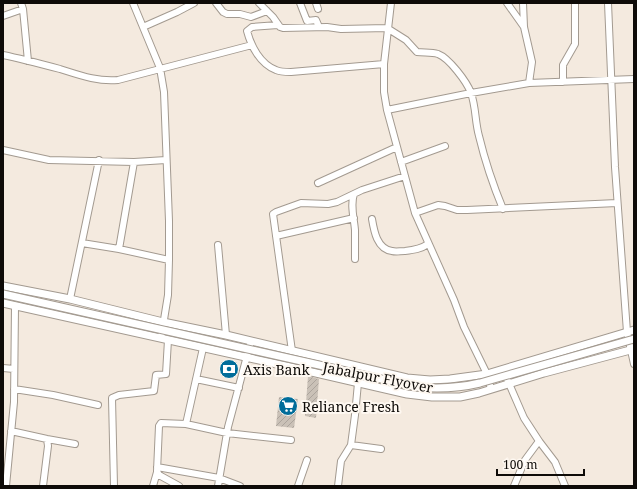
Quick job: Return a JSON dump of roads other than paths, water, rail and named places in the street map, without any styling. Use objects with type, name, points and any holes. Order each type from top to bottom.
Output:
[{"type":"main road","points":[[3,286],[70,299],[407,378],[450,379],[487,374],[630,331]]},
{"type":"main road","name":"Jabalpur Flyover","points":[[3,294],[417,387],[447,388],[480,383],[634,339]]},
{"type":"main road","points":[[3,303],[407,394],[432,397],[460,397],[632,350]]},
{"type":"street","points":[[114,486],[112,398],[119,395],[154,391],[156,375],[166,374],[164,322],[168,295],[169,221],[164,105],[160,68],[133,3]]},
{"type":"street","points":[[143,27],[194,3]]},
{"type":"street","points":[[216,3],[223,12],[227,14],[240,14],[251,17],[267,11]]},
{"type":"street","points":[[259,3],[280,27],[288,29],[319,27],[340,29],[387,28],[406,40],[417,52],[439,54],[450,63],[461,76],[471,93],[479,135],[495,190],[503,209]]},
{"type":"street","points":[[301,3],[307,21],[316,20],[319,27]]},
{"type":"street","points":[[391,3],[384,64],[384,92],[387,110],[415,213],[454,300],[464,327],[487,374],[491,389]]},
{"type":"street","points":[[507,3],[524,27]]},
{"type":"street","points":[[523,3],[524,27],[532,62],[529,83]]},
{"type":"street","points":[[563,82],[564,65],[575,44],[574,3]]},
{"type":"street","points":[[608,3],[614,167],[634,364]]},
{"type":"street","points":[[3,16],[22,6],[28,61]]},
{"type":"street","points":[[278,25],[249,29],[247,31],[256,54],[276,71],[291,72],[384,64]]},
{"type":"street","points":[[3,55],[96,79],[118,80],[252,45]]},
{"type":"street","points":[[387,110],[529,83],[634,79]]},
{"type":"street","points":[[401,162],[445,146]]},
{"type":"street","points":[[318,183],[397,147]]},
{"type":"street","points":[[3,150],[49,160],[134,162],[166,160]]},
{"type":"street","points":[[70,299],[99,160]]},
{"type":"street","points":[[119,249],[134,162]]},
{"type":"street","points":[[292,351],[273,214],[301,203],[328,204],[337,202],[377,184],[405,176]]},
{"type":"street","points":[[354,194],[352,202],[356,259]]},
{"type":"street","points":[[415,213],[438,205],[457,210],[618,203]]},
{"type":"street","points":[[276,236],[354,218]]},
{"type":"street","points":[[372,219],[374,231],[384,248],[390,251],[422,249],[428,244]]},
{"type":"street","points":[[82,243],[119,249],[169,260]]},
{"type":"street","points":[[218,245],[226,335]]},
{"type":"street","points":[[6,486],[5,469],[11,431],[14,389],[15,306]]},
{"type":"street","points":[[218,486],[227,433],[251,341]]},
{"type":"street","points":[[186,424],[203,348]]},
{"type":"street","points":[[3,368],[14,368]]},
{"type":"street","points":[[503,369],[508,384],[524,418],[555,462],[565,486]]},
{"type":"street","points":[[196,378],[238,388]]},
{"type":"street","points":[[338,486],[341,461],[351,445],[358,383]]},
{"type":"street","points":[[14,389],[98,404]]},
{"type":"street","points":[[153,486],[157,469],[160,424],[164,422],[186,424],[227,433],[291,440]]},
{"type":"street","points":[[11,431],[75,444]]},
{"type":"street","points":[[43,486],[48,446],[47,439]]},
{"type":"street","points":[[514,486],[525,460],[539,441]]},
{"type":"street","points":[[351,445],[381,449]]},
{"type":"street","points":[[298,486],[307,460]]},
{"type":"street","points":[[157,469],[219,478],[240,486]]},
{"type":"street","points":[[157,469],[165,479],[179,486]]},
{"type":"place","name":"Axis Bank","points":[[229,369]]},
{"type":"place","name":"Reliance Fresh","points":[[288,406]]}]
